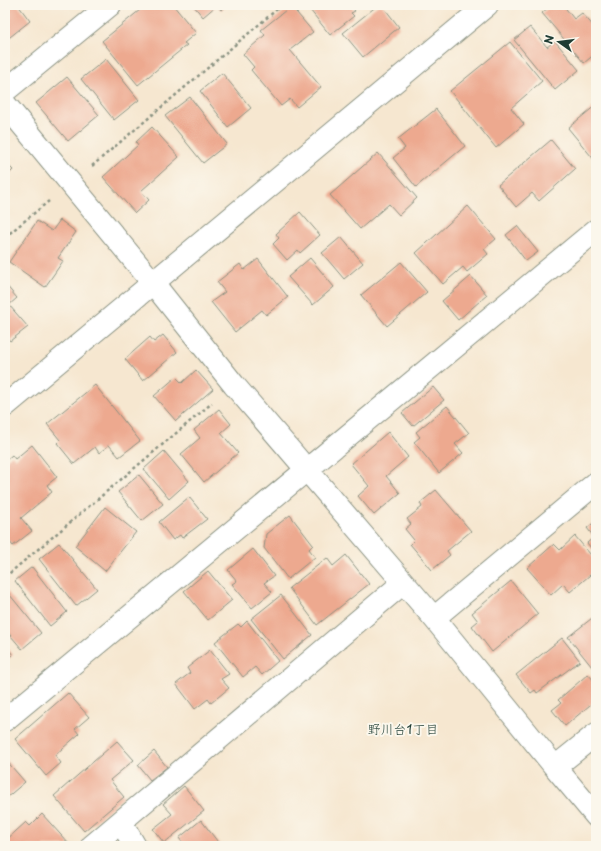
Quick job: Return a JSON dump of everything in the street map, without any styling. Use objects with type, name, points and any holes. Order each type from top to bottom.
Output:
[{"type":"street","points":[[5,92],[110,5]]},
{"type":"street","points":[[5,406],[487,5]]},
{"type":"street","points":[[5,104],[154,283],[234,385],[434,618],[596,816]]},
{"type":"street","points":[[5,720],[596,230]]},
{"type":"street","points":[[434,618],[596,483]]},
{"type":"street","points":[[92,846],[403,583]]},
{"type":"street","points":[[555,767],[596,734]]},
{"type":"street","points":[[120,822],[135,846]]},
{"type":"path","points":[[5,237],[71,184],[282,5]]},
{"type":"path","points":[[5,577],[234,385]]},
{"type":"building","points":[[5,5],[18,5],[30,21],[5,41]]},
{"type":"building","points":[[146,5],[173,5],[196,33],[184,43],[187,45],[138,85],[102,41]]},
{"type":"building","points":[[193,5],[217,5],[203,17]]},
{"type":"building","points":[[217,5],[227,5],[221,10]]},
{"type":"building","points":[[306,5],[350,5],[355,11],[351,13],[354,16],[330,35]]},
{"type":"building","points":[[378,5],[382,5],[399,27],[363,57],[343,33]]},
{"type":"building","points":[[551,5],[563,5],[574,19],[582,13],[596,29],[596,53],[584,63],[542,13]]},
{"type":"building","points":[[291,6],[313,32],[290,50],[321,87],[297,107],[290,99],[281,106],[251,70],[254,67],[243,54],[265,35],[261,30]]},
{"type":"building","points":[[530,27],[547,47],[555,41],[579,70],[555,90],[514,40]]},
{"type":"building","points":[[510,42],[542,81],[511,108],[524,124],[496,148],[450,91]]},
{"type":"building","points":[[106,59],[139,100],[114,120],[81,79]]},
{"type":"building","points":[[222,73],[251,108],[228,127],[200,91]]},
{"type":"building","points":[[67,77],[99,115],[68,141],[36,103]]},
{"type":"building","points":[[190,97],[227,144],[203,163],[165,116]]},
{"type":"building","points":[[596,105],[596,162],[568,128]]},
{"type":"building","points":[[436,109],[465,146],[416,187],[393,158],[405,148],[398,139]]},
{"type":"building","points":[[152,127],[179,157],[141,191],[149,200],[135,213],[103,177],[138,145],[136,142]]},
{"type":"building","points":[[551,140],[575,169],[539,201],[532,193],[516,207],[498,185]]},
{"type":"building","points":[[378,153],[417,198],[399,215],[389,204],[360,229],[330,195]]},
{"type":"building","points":[[5,162],[13,170],[5,178]]},
{"type":"building","points":[[468,206],[496,239],[484,249],[488,254],[467,272],[463,267],[443,284],[416,253]]},
{"type":"building","points":[[300,212],[320,235],[300,253],[298,250],[287,260],[273,244],[279,238],[276,234]]},
{"type":"building","points":[[60,220],[76,232],[58,258],[63,261],[45,287],[9,262],[37,221],[52,231]]},
{"type":"building","points":[[517,226],[538,252],[526,261],[506,235]]},
{"type":"building","points":[[341,237],[363,263],[344,279],[322,253]]},
{"type":"building","points":[[310,258],[334,287],[313,305],[288,277]]},
{"type":"building","points":[[258,259],[288,297],[266,315],[262,310],[235,332],[211,302],[225,292],[217,282],[240,264],[244,270]]},
{"type":"building","points":[[401,262],[427,292],[387,326],[361,295]]},
{"type":"building","points":[[471,276],[487,295],[458,320],[442,301]]},
{"type":"building","points":[[5,284],[17,298],[9,305],[28,327],[10,341],[5,335]]},
{"type":"building","points":[[163,335],[177,352],[143,381],[125,359],[150,337],[154,342]]},
{"type":"building","points":[[196,370],[213,389],[176,421],[154,396],[176,377],[182,383]]},
{"type":"building","points":[[95,385],[140,441],[119,457],[109,445],[99,453],[95,447],[74,464],[57,443],[60,440],[47,424]]},
{"type":"building","points":[[433,387],[444,400],[413,426],[402,413]]},
{"type":"building","points":[[447,406],[469,433],[455,444],[463,453],[439,473],[414,442],[420,437],[416,432]]},
{"type":"building","points":[[219,409],[231,424],[221,433],[238,453],[204,482],[181,454],[200,438],[194,430]]},
{"type":"building","points":[[388,432],[408,457],[386,476],[400,493],[374,515],[358,496],[369,486],[351,464]]},
{"type":"building","points":[[32,445],[57,477],[47,485],[52,492],[21,518],[32,531],[13,546],[5,536],[5,461],[12,455],[15,459]]},
{"type":"building","points":[[164,451],[189,481],[169,499],[144,469]]},
{"type":"building","points":[[139,475],[163,504],[142,521],[118,492]]},
{"type":"building","points":[[436,490],[471,531],[447,551],[450,555],[432,570],[410,544],[414,540],[405,529],[411,524],[407,519],[422,507],[420,503]]},
{"type":"building","points":[[189,497],[207,519],[182,538],[180,535],[173,540],[159,522]]},
{"type":"building","points":[[105,507],[136,532],[105,571],[75,546]]},
{"type":"building","points":[[290,515],[313,545],[309,549],[315,557],[288,579],[264,548],[266,534]]},
{"type":"building","points":[[596,521],[596,554],[587,543],[594,537],[587,528]]},
{"type":"building","points":[[575,536],[596,561],[596,570],[570,592],[563,584],[551,595],[527,568],[554,544],[560,550]]},
{"type":"building","points":[[59,543],[97,589],[76,606],[39,559]]},
{"type":"building","points":[[253,549],[274,576],[264,583],[272,592],[252,608],[232,584],[237,581],[228,570]]},
{"type":"building","points":[[346,555],[369,584],[317,625],[289,588],[327,558],[333,566]]},
{"type":"building","points":[[32,567],[67,612],[50,626],[15,581]]},
{"type":"building","points":[[208,571],[232,600],[208,620],[184,591]]},
{"type":"building","points":[[511,581],[538,614],[492,652],[472,626],[478,621],[472,613]]},
{"type":"building","points":[[5,589],[41,633],[22,649],[5,629]]},
{"type":"building","points":[[281,595],[312,635],[283,659],[251,619]]},
{"type":"building","points":[[596,615],[596,672],[568,637]]},
{"type":"building","points":[[247,621],[278,661],[262,675],[255,667],[243,677],[215,642],[238,624],[241,627]]},
{"type":"building","points":[[562,638],[580,661],[537,693],[535,690],[531,693],[516,675]]},
{"type":"building","points":[[5,645],[13,655],[5,661]]},
{"type":"building","points":[[210,650],[229,674],[221,679],[229,688],[211,703],[208,699],[195,709],[176,684],[190,673],[187,668]]},
{"type":"building","points":[[588,674],[596,683],[596,700],[565,726],[552,710],[561,703],[558,700]]},
{"type":"building","points":[[68,693],[89,717],[75,729],[79,734],[55,755],[61,763],[46,776],[15,739]]},
{"type":"building","points":[[117,741],[134,760],[110,780],[124,797],[84,831],[54,796]]},
{"type":"building","points":[[154,751],[167,767],[150,780],[138,765]]},
{"type":"building","points":[[5,759],[25,782],[5,799]]},
{"type":"building","points":[[184,786],[204,811],[164,843],[153,829],[172,814],[163,804]]},
{"type":"building","points":[[42,814],[69,844],[67,846],[5,846],[5,841],[26,822],[30,826]]},
{"type":"building","points":[[201,820],[221,846],[185,846],[179,838]]},
{"type":"district","name":"野川台1丁目","points":[[403,728]]}]
